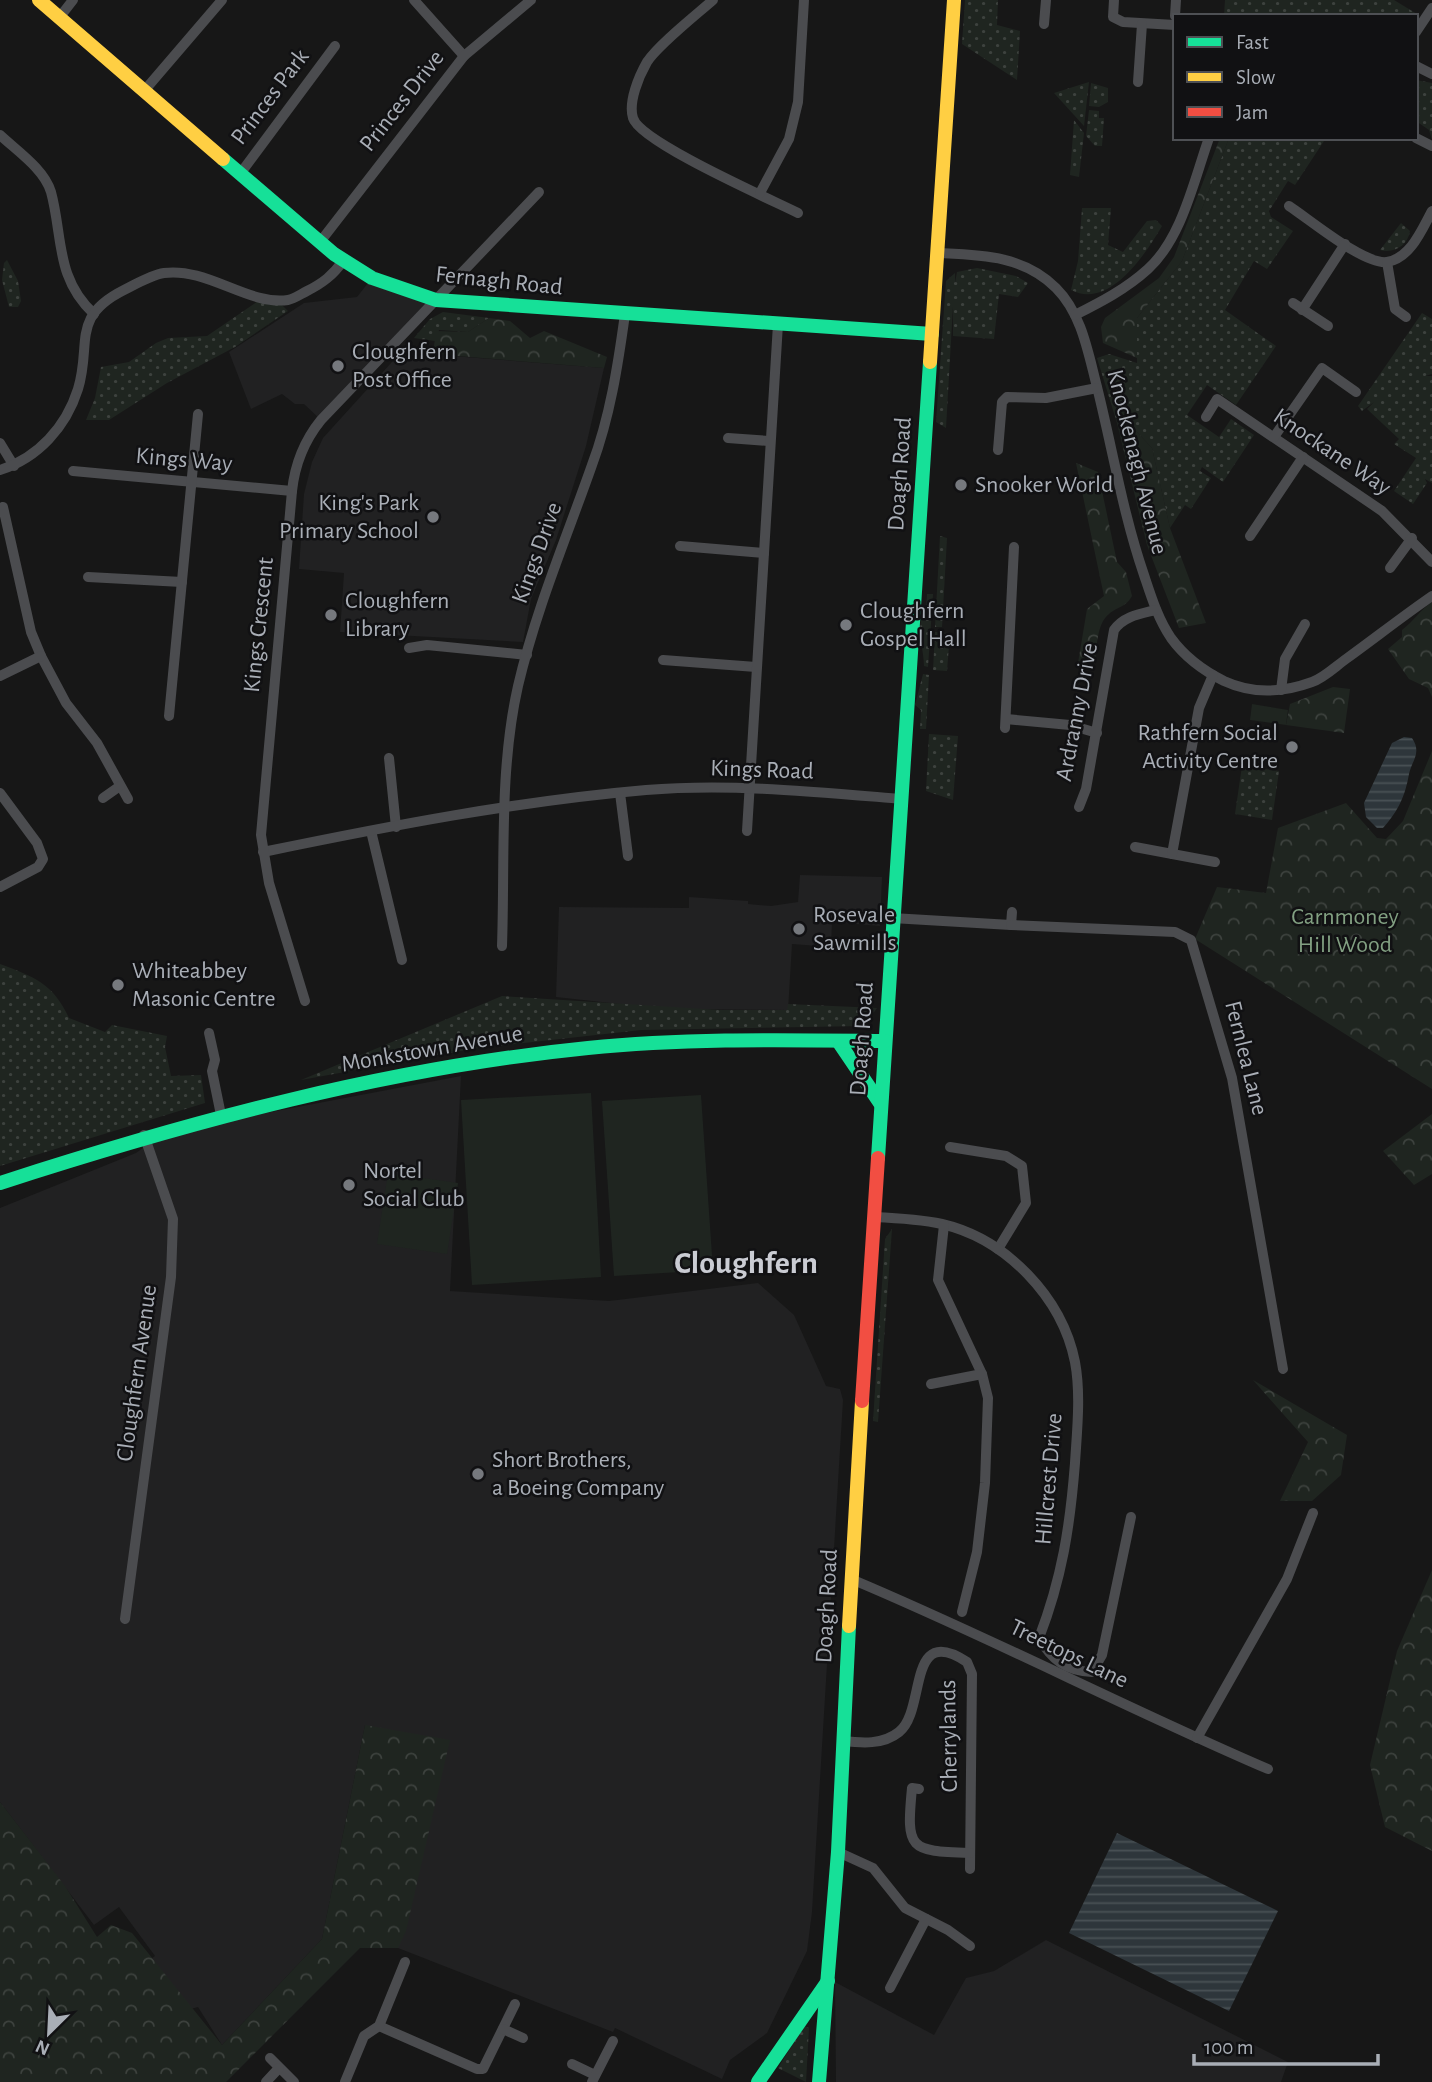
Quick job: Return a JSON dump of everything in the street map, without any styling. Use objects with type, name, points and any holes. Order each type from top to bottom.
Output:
[{"type":"main road","name":"Fernagh Road","points":[[39,0],[320,242],[343,261],[372,278],[436,300],[932,334]]},
{"type":"main road","name":"Doagh Road","points":[[819,2082],[838,1852],[851,1578],[892,918],[954,0]]},
{"type":"main road","points":[[838,1041],[881,1105]]},
{"type":"main road","name":"Monkstown Avenue","points":[[0,1183],[144,1135],[221,1115],[360,1082],[485,1060],[590,1048],[659,1044],[885,1041]]},
{"type":"main road","points":[[758,2082],[828,1980]]},
{"type":"street","points":[[59,18],[73,0]]},
{"type":"street","points":[[144,91],[222,0]]},
{"type":"street","points":[[414,0],[464,55]]},
{"type":"street","name":"Princes Drive","points":[[320,242],[464,55],[531,0]]},
{"type":"street","points":[[713,0],[648,61],[634,96],[633,118],[640,130],[672,150],[798,213]]},
{"type":"street","points":[[760,193],[789,139],[798,102],[804,0]]},
{"type":"street","points":[[1044,24],[1046,0]]},
{"type":"street","points":[[1114,0],[1113,17],[1123,22],[1173,25]]},
{"type":"street","points":[[1418,29],[1432,8]]},
{"type":"street","points":[[1138,82],[1142,24]]},
{"type":"street","name":"Princes Park","points":[[240,174],[335,46]]},
{"type":"street","points":[[0,135],[42,174],[51,191],[62,260],[84,305],[94,314]]},
{"type":"street","points":[[1075,315],[1118,293],[1150,267],[1171,239],[1208,140]]},
{"type":"street","name":"Kings Crescent","points":[[305,1001],[269,883],[261,822],[297,462],[311,432],[538,192]]},
{"type":"street","points":[[1289,206],[1368,258],[1387,262],[1408,251],[1432,211]]},
{"type":"street","points":[[1302,310],[1345,244]]},
{"type":"street","name":"Knockenagh Avenue","points":[[937,253],[1000,257],[1023,266],[1057,289],[1075,315],[1113,448],[1126,524],[1156,610],[1171,638],[1186,655],[1213,675],[1237,687],[1281,690],[1315,681],[1432,596]]},
{"type":"street","points":[[0,470],[14,466],[43,446],[64,419],[78,389],[86,327],[94,314],[117,293],[163,273],[191,274],[266,299],[289,300],[324,283],[343,261]]},
{"type":"street","points":[[1387,262],[1395,309],[1406,317]]},
{"type":"street","points":[[1293,303],[1328,326]]},
{"type":"street","name":"Kings Drive","points":[[505,809],[512,726],[527,655],[539,606],[601,436],[618,362],[625,314]]},
{"type":"street","points":[[747,831],[778,324]]},
{"type":"street","points":[[1274,437],[1322,368],[1356,392]]},
{"type":"street","points":[[998,450],[1002,402],[1007,397],[1046,398],[1097,388]]},
{"type":"street","name":"Knockane Way","points":[[1206,417],[1217,399],[1382,511],[1412,538],[1432,562]]},
{"type":"street","points":[[169,716],[198,414]]},
{"type":"street","points":[[728,438],[769,441]]},
{"type":"street","points":[[0,443],[14,466]]},
{"type":"street","points":[[1250,536],[1303,457]]},
{"type":"street","name":"Kings Way","points":[[73,471],[292,491]]},
{"type":"street","points":[[3,507],[28,620],[41,656],[65,704],[97,743],[128,799]]},
{"type":"street","points":[[1390,568],[1412,538]]},
{"type":"street","points":[[0,547],[13,545]]},
{"type":"street","points":[[680,546],[764,553]]},
{"type":"street","points":[[1014,550],[1006,723],[1070,725],[1097,733]]},
{"type":"street","points":[[88,577],[181,582]]},
{"type":"street","name":"Ardranny Drive","points":[[1079,807],[1086,789],[1114,630],[1119,623],[1132,616],[1156,610]]},
{"type":"street","points":[[1281,690],[1285,659],[1305,624]]},
{"type":"street","points":[[409,648],[427,645],[527,655]]},
{"type":"street","points":[[0,676],[41,656]]},
{"type":"street","points":[[663,660],[756,667]]},
{"type":"street","points":[[1172,854],[1199,708],[1213,675]]},
{"type":"street","points":[[389,758],[396,827]]},
{"type":"street","points":[[103,797],[120,786]]},
{"type":"street","name":"Kings Road","points":[[263,852],[371,831],[620,793],[708,788],[902,799]]},
{"type":"street","points":[[0,793],[37,843],[43,859],[38,867],[0,887]]},
{"type":"street","points":[[620,793],[628,856]]},
{"type":"street","points":[[502,946],[505,809]]},
{"type":"street","points":[[371,831],[402,960]]},
{"type":"street","points":[[1135,847],[1215,862]]},
{"type":"street","points":[[1011,925],[1012,912]]},
{"type":"street","name":"Fernlea Lane","points":[[892,918],[1175,932],[1191,940],[1232,1078],[1283,1369]]},
{"type":"street","points":[[209,1033],[215,1060],[212,1071],[221,1115]]},
{"type":"street","name":"Cloughfern Avenue","points":[[125,1619],[172,1277],[173,1219],[144,1135]]},
{"type":"street","points":[[950,1147],[1006,1156],[1022,1166],[1026,1203],[998,1248]]},
{"type":"street","name":"Hillcrest Drive","points":[[874,1217],[944,1225],[998,1248],[1033,1279],[1061,1321],[1075,1363],[1077,1421],[1070,1527],[1051,1606],[1039,1638],[1051,1658],[1075,1672],[1092,1672],[1102,1655],[1131,1517]]},
{"type":"street","points":[[944,1225],[938,1280],[982,1374],[988,1398],[985,1483],[977,1552],[962,1612]]},
{"type":"street","points":[[931,1384],[982,1374]]},
{"type":"street","points":[[1197,1738],[1287,1579],[1313,1513]]},
{"type":"street","name":"Treetops Lane","points":[[851,1578],[972,1630],[1197,1738],[1268,1769]]},
{"type":"street","name":"Cherrylands","points":[[842,1741],[880,1742],[901,1731],[912,1713],[919,1669],[936,1653],[949,1652],[967,1662],[972,1674],[970,1869]]},
{"type":"street","points":[[919,1788],[912,1788],[908,1829],[914,1842],[926,1852],[970,1853]]},
{"type":"street","points":[[838,1852],[873,1868],[905,1909],[970,1946]]},
{"type":"street","points":[[890,1987],[926,1919]]},
{"type":"street","points":[[345,2082],[364,2036],[379,2026],[405,1962]]},
{"type":"street","points":[[379,2026],[477,2070],[487,2064],[515,2004]]},
{"type":"street","points":[[503,2029],[523,2038]]},
{"type":"street","points":[[572,2064],[593,2079],[613,2040]]},
{"type":"street","points":[[270,2058],[294,2082]]},
{"type":"street","points":[[266,2082],[279,2068]]},
{"type":"shaded area","points":[[368,283],[430,304],[321,420],[304,404],[295,404],[282,394],[251,409],[229,352],[304,303],[357,297]]},
{"type":"shaded area","name":"King's Park Primary School","points":[[401,352],[604,368],[586,446],[556,540],[531,599],[523,642],[340,632],[344,573],[299,569],[304,494],[312,462],[323,438]]},
{"type":"shaded area","points":[[1404,737],[1412,738],[1415,743],[1415,756],[1397,809],[1383,828],[1377,828],[1366,817],[1364,803],[1392,743]]},
{"type":"shaded area","points":[[800,875],[882,877],[880,926],[832,922],[831,947],[792,944],[788,1010],[665,1009],[556,997],[559,907],[689,908],[689,897],[748,901],[748,904],[771,906],[798,902]]},
{"type":"shaded area","points":[[461,1076],[450,1291],[609,1301],[758,1283],[794,1315],[826,1386],[840,1389],[843,1400],[812,1912],[807,1951],[767,2033],[730,2060],[722,2079],[615,2028],[613,2032],[398,1948],[365,1725],[322,1939],[222,2045],[198,2007],[187,2010],[146,1962],[155,1956],[119,1907],[94,1925],[0,1802],[0,1208],[136,1153],[165,1132]]},
{"type":"shaded area","points":[[1117,1833],[1278,1911],[1229,2011],[1069,1933]]},
{"type":"shaded area","points":[[1046,1940],[1288,2062],[1281,2082],[836,2082],[835,1982],[934,2035],[966,1978],[994,1971]]},
{"type":"green space","points":[[965,0],[998,0],[997,25],[1020,31],[1017,80],[962,44]]},
{"type":"green space","points":[[1225,0],[1394,0],[1417,14],[1224,14]]},
{"type":"green space","points":[[1418,80],[1432,83],[1432,140],[1429,130],[1418,122]]},
{"type":"green space","points":[[1089,82],[1084,126],[1054,93]]},
{"type":"green space","points":[[1091,83],[1108,88],[1108,102],[1099,107],[1089,106]]},
{"type":"green space","points":[[1089,110],[1099,111],[1099,118],[1104,118],[1102,146],[1095,146],[1086,136]]},
{"type":"green space","points":[[1074,120],[1084,133],[1079,177],[1070,175]]},
{"type":"green space","points":[[1219,140],[1228,140],[1182,261],[1137,318],[1137,358],[1103,343],[1101,327],[1105,318],[1159,278],[1174,257]]},
{"type":"green space","points":[[1228,140],[1324,141],[1295,185],[1288,181],[1269,211],[1271,217],[1293,231],[1267,269],[1254,261],[1225,310],[1276,346],[1236,405],[1207,385],[1187,415],[1219,437],[1231,419],[1254,435],[1223,482],[1202,467],[1200,471],[1211,478],[1191,509],[1185,505],[1170,528],[1152,448],[1137,432],[1117,423],[1097,358],[1109,354],[1137,363],[1137,318],[1182,261]]},
{"type":"green space","points":[[1082,208],[1111,208],[1108,245],[1123,252],[1147,221],[1156,220],[1162,226],[1147,250],[1125,276],[1113,286],[1085,294],[1071,290],[1078,261]]},
{"type":"green space","points":[[1401,223],[1410,231],[1403,244],[1390,251],[1380,250]]},
{"type":"green space","points":[[7,260],[18,281],[21,301],[18,307],[9,307],[2,280],[4,263]]},
{"type":"green space","points":[[977,268],[1016,276],[1028,283],[1018,297],[999,294],[994,339],[953,336],[953,306],[946,428],[936,422],[946,281],[955,273],[955,283],[957,272]]},
{"type":"green space","points":[[261,299],[279,302],[288,311],[235,347],[167,383],[109,420],[86,420],[95,398],[101,367],[129,362],[168,338],[207,336]]},
{"type":"green space","points":[[443,312],[489,318],[468,332],[439,330],[435,341],[414,338],[430,319]]},
{"type":"green space","points":[[1422,313],[1432,319],[1432,374],[1425,376],[1432,376],[1432,483],[1425,479],[1427,483],[1413,504],[1394,491],[1416,458],[1394,444],[1399,439],[1367,409],[1374,402],[1362,411],[1358,406]]},
{"type":"green space","points":[[489,318],[510,321],[530,338],[544,331],[607,357],[604,368],[433,354],[436,331],[468,332]]},
{"type":"green space","points":[[1117,423],[1137,432],[1152,448],[1170,528],[1206,623],[1179,628],[1147,545]]},
{"type":"green space","points":[[1076,463],[1098,472],[1117,562],[1126,572],[1132,596],[1127,603],[1105,618],[1098,637],[1095,664],[1078,663],[1087,609],[1104,596]]},
{"type":"green space","points":[[940,536],[947,538],[942,627],[935,627]]},
{"type":"green space","points":[[927,594],[933,594],[928,667],[924,666],[920,632]]},
{"type":"green space","points":[[1432,602],[1432,697],[1428,688],[1409,679],[1388,649],[1402,637],[1402,630]]},
{"type":"green space","points":[[935,632],[950,633],[947,671],[933,670]]},
{"type":"green space","points":[[923,674],[929,675],[926,729],[920,729],[921,710],[915,705]]},
{"type":"green space","points":[[1333,687],[1350,689],[1344,733],[1286,725],[1290,704]]},
{"type":"green space","points":[[1252,704],[1288,710],[1286,725],[1250,720]]},
{"type":"green space","points":[[929,734],[958,736],[953,800],[926,791]]},
{"type":"green space","name":"Carnmoney Hill Wood","points":[[1432,751],[1432,1089],[1195,939],[1217,887],[1266,893],[1278,828],[1346,803],[1377,838],[1386,839],[1403,821]]},
{"type":"green space","points":[[1242,766],[1279,771],[1272,820],[1235,814]]},
{"type":"green space","points":[[0,964],[23,973],[49,989],[69,1018],[105,1032],[112,1025],[167,1036],[165,1047],[171,1076],[201,1075],[205,1103],[0,1166]]},
{"type":"green space","points":[[502,996],[720,1010],[787,1010],[788,1004],[877,1008],[864,1026],[641,1030],[471,1049],[301,1080]]},
{"type":"green space","points":[[591,1093],[601,1277],[472,1285],[461,1100]]},
{"type":"green space","points":[[701,1095],[713,1270],[614,1276],[602,1101]]},
{"type":"green space","points":[[1432,1114],[1432,1174],[1414,1185],[1383,1151]]},
{"type":"green space","points":[[388,1173],[458,1183],[447,1254],[377,1244]]},
{"type":"green space","points":[[892,1229],[878,1422],[873,1421],[885,1239]]},
{"type":"green space","points":[[1253,1380],[1347,1435],[1341,1475],[1312,1501],[1280,1501],[1308,1442]]},
{"type":"green space","points":[[1432,1570],[1432,1851],[1385,1827],[1370,1765],[1397,1651]]},
{"type":"green space","points":[[365,1725],[450,1740],[406,1931],[398,1948],[360,1948],[226,2082],[0,2082],[0,1802],[65,1886],[97,1937],[111,1925],[132,1933],[222,2045],[322,1939]]},
{"type":"green space","points":[[804,2026],[809,2028],[806,2082],[778,2068]]},
{"type":"traffic: fast","points":[[223,159],[334,254],[372,278],[436,300],[932,334]]},
{"type":"traffic: fast","points":[[878,1158],[930,362]]},
{"type":"traffic: fast","points":[[0,1183],[217,1118],[364,1083],[438,1069],[513,1057],[625,1045],[736,1040],[885,1041]]},
{"type":"traffic: fast","points":[[838,1041],[880,1103]]},
{"type":"traffic: fast","points":[[819,2082],[838,1852],[849,1626]]},
{"type":"traffic: fast","points":[[758,2082],[828,1981]]},
{"type":"traffic: slow","points":[[39,0],[223,159]]},
{"type":"traffic: slow","points":[[930,362],[954,0]]},
{"type":"traffic: slow","points":[[849,1626],[862,1401]]},
{"type":"traffic: jam","points":[[862,1401],[878,1158]]},
{"type":"place","name":"Cloughfern Post Office","points":[[338,366]]},
{"type":"place","name":"Snooker World","points":[[961,485]]},
{"type":"place","name":"King's Park Primary School","points":[[433,517]]},
{"type":"place","name":"Cloughfern Library","points":[[331,615]]},
{"type":"place","name":"Cloughfern Gospel Hall","points":[[846,625]]},
{"type":"place","name":"Rathfern Social Activity Centre","points":[[1292,747]]},
{"type":"place","name":"Rosevale Sawmills","points":[[799,929]]},
{"type":"place","name":"Whiteabbey Masonic Centre","points":[[118,985]]},
{"type":"place","name":"Nortel Social Club","points":[[349,1185]]},
{"type":"place","name":"Short Brothers, a Boeing Company","points":[[478,1474]]},
{"type":"district","name":"Cloughfern","points":[[746,1263]]}]
